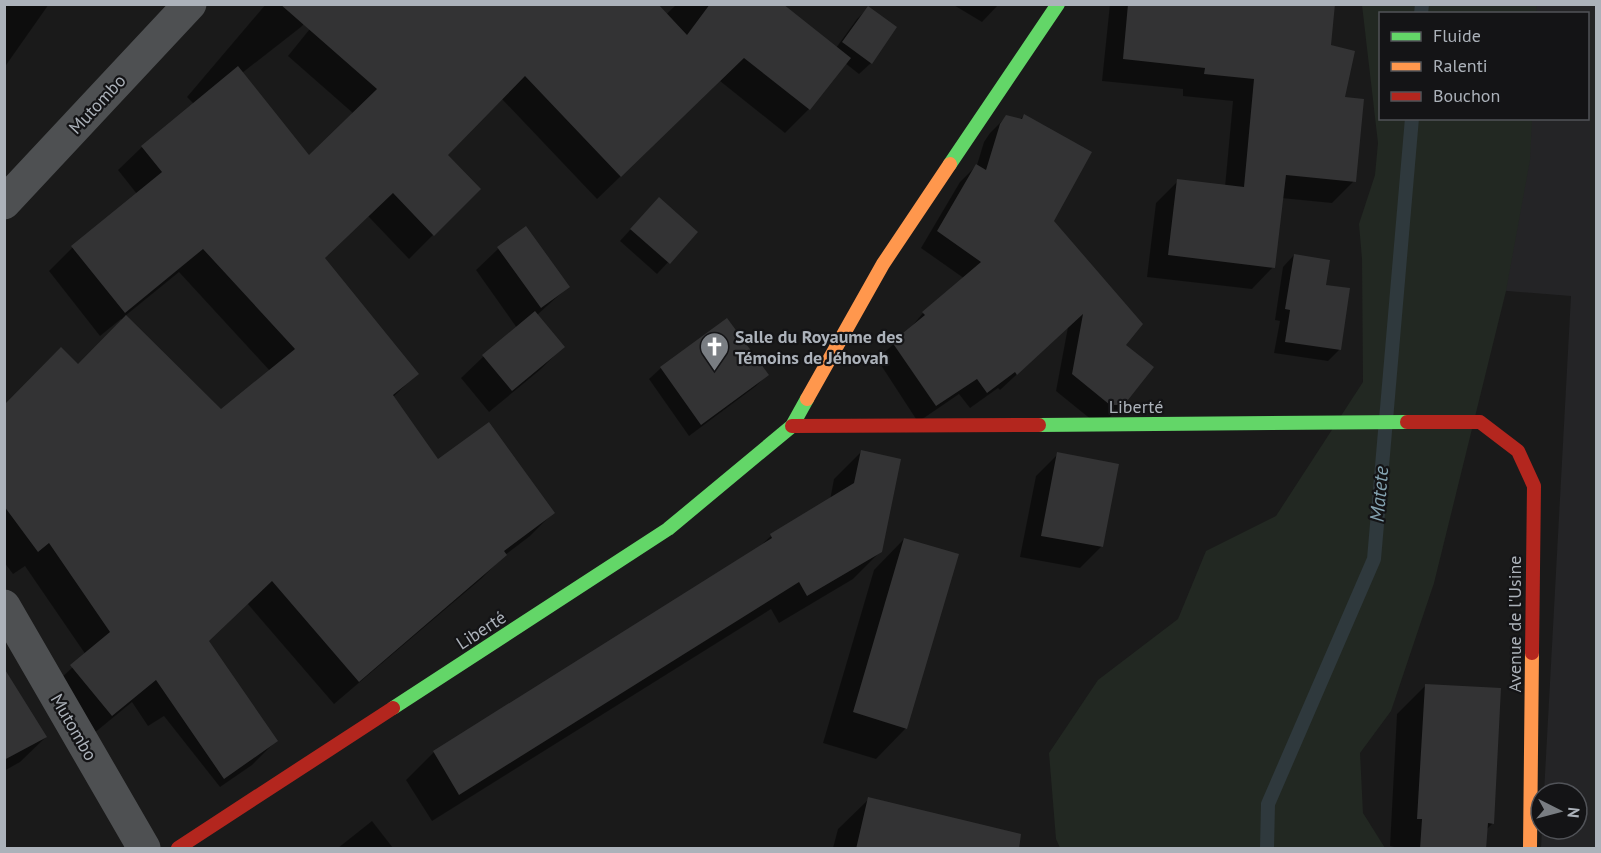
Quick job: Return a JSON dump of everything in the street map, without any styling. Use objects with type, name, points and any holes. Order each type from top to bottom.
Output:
[{"type":"street","name":"Mutombo","points":[[4,203],[190,4]]},
{"type":"street","name":"Liberté","points":[[178,849],[668,529],[792,426],[883,264],[1058,4]]},
{"type":"street","name":"Liberté","points":[[792,426],[1480,422]]},
{"type":"street","name":"Avenue de l'Usine","points":[[1480,422],[1518,451],[1534,486],[1530,849]]},
{"type":"street","name":"Mutombo","points":[[4,606],[144,849]]},
{"type":"shaded area","points":[[1362,5],[1537,5],[1536,12],[1379,12],[1379,120],[1532,120],[1530,160],[1506,291],[1434,583],[1391,711],[1360,753],[1363,813],[1385,848],[1060,848],[1056,839],[1049,753],[1098,680],[1178,619],[1206,551],[1276,516],[1363,382],[1362,259],[1359,224],[1375,175],[1378,143]]},
{"type":"shaded area","points":[[1428,5],[1596,5],[1596,848],[1541,848],[1541,841],[1589,841],[1589,781],[1545,781],[1571,296],[1397,282],[1416,120],[1589,120],[1589,12],[1427,12]]},
{"type":"building","points":[[280,4],[658,4],[687,35],[710,4],[783,4],[851,58],[810,110],[744,58],[621,177],[525,76],[448,155],[481,189],[434,236],[393,193],[325,258],[419,374],[393,395],[438,459],[489,422],[555,513],[504,551],[507,555],[359,682],[272,581],[209,641],[278,741],[224,779],[156,680],[112,716],[70,665],[110,632],[49,543],[38,552],[4,506],[4,405],[61,347],[78,364],[126,315],[221,409],[295,349],[203,249],[125,313],[71,246],[162,172],[141,146],[238,66],[309,155],[377,89]]},
{"type":"building","points":[[1128,4],[1335,4],[1331,45],[1355,51],[1345,97],[1364,99],[1356,182],[1286,175],[1275,268],[1168,255],[1177,179],[1244,187],[1254,79],[1204,74],[1205,68],[1123,59]]},
{"type":"building","points":[[868,6],[897,27],[872,64],[842,42]]},
{"type":"building","points":[[1024,114],[1092,152],[1054,221],[1143,324],[1126,345],[1154,367],[1124,405],[1110,405],[1072,374],[1083,314],[1017,375],[1015,372],[987,393],[977,379],[936,406],[892,342],[925,315],[922,312],[981,262],[937,231],[976,164],[986,170],[1000,124],[1006,115],[1022,119]]},
{"type":"building","points":[[659,197],[698,232],[670,264],[630,229]]},
{"type":"building","points":[[526,226],[570,287],[541,308],[497,247]]},
{"type":"building","points":[[1294,254],[1330,260],[1326,285],[1350,288],[1341,350],[1285,342],[1290,310],[1285,309]]},
{"type":"building","points":[[535,311],[565,347],[512,391],[482,355]]},
{"type":"building","name":"Salle du Royaume des Témoins de Jéhovah","points":[[727,318],[769,375],[701,425],[660,367]]},
{"type":"building","points":[[861,450],[901,459],[882,552],[807,596],[799,582],[459,795],[433,751],[772,538],[770,534],[854,483]]},
{"type":"building","points":[[1057,452],[1119,464],[1103,547],[1041,536]]},
{"type":"building","points":[[904,538],[959,554],[907,729],[853,712]]},
{"type":"building","points":[[4,668],[47,737],[4,760]]},
{"type":"building","points":[[1425,684],[1501,688],[1494,824],[1488,823],[1486,849],[1420,849],[1422,819],[1417,819]]},
{"type":"building","points":[[868,797],[1021,834],[1019,849],[856,849]]},
{"type":"waterway","name":"Matete","points":[[1421,12],[1422,4]]},
{"type":"waterway","name":"Matete","points":[[1267,848],[1268,804],[1374,559],[1412,120]]},
{"type":"traffic: fast","points":[[950,164],[1058,4]]},
{"type":"traffic: fast","points":[[393,708],[668,529],[792,426],[807,399]]},
{"type":"traffic: fast","points":[[1039,425],[1407,422]]},
{"type":"traffic: slow","points":[[807,399],[883,264],[950,164]]},
{"type":"traffic: slow","points":[[1530,848],[1532,653]]},
{"type":"traffic: jam","points":[[1407,422],[1480,422],[1518,451],[1534,486],[1532,653]]},
{"type":"traffic: jam","points":[[792,426],[1039,425]]},
{"type":"traffic: jam","points":[[178,848],[393,708]]},
{"type":"place","name":"Salle du Royaume des Témoins de Jéhovah","points":[[714,372]]}]
